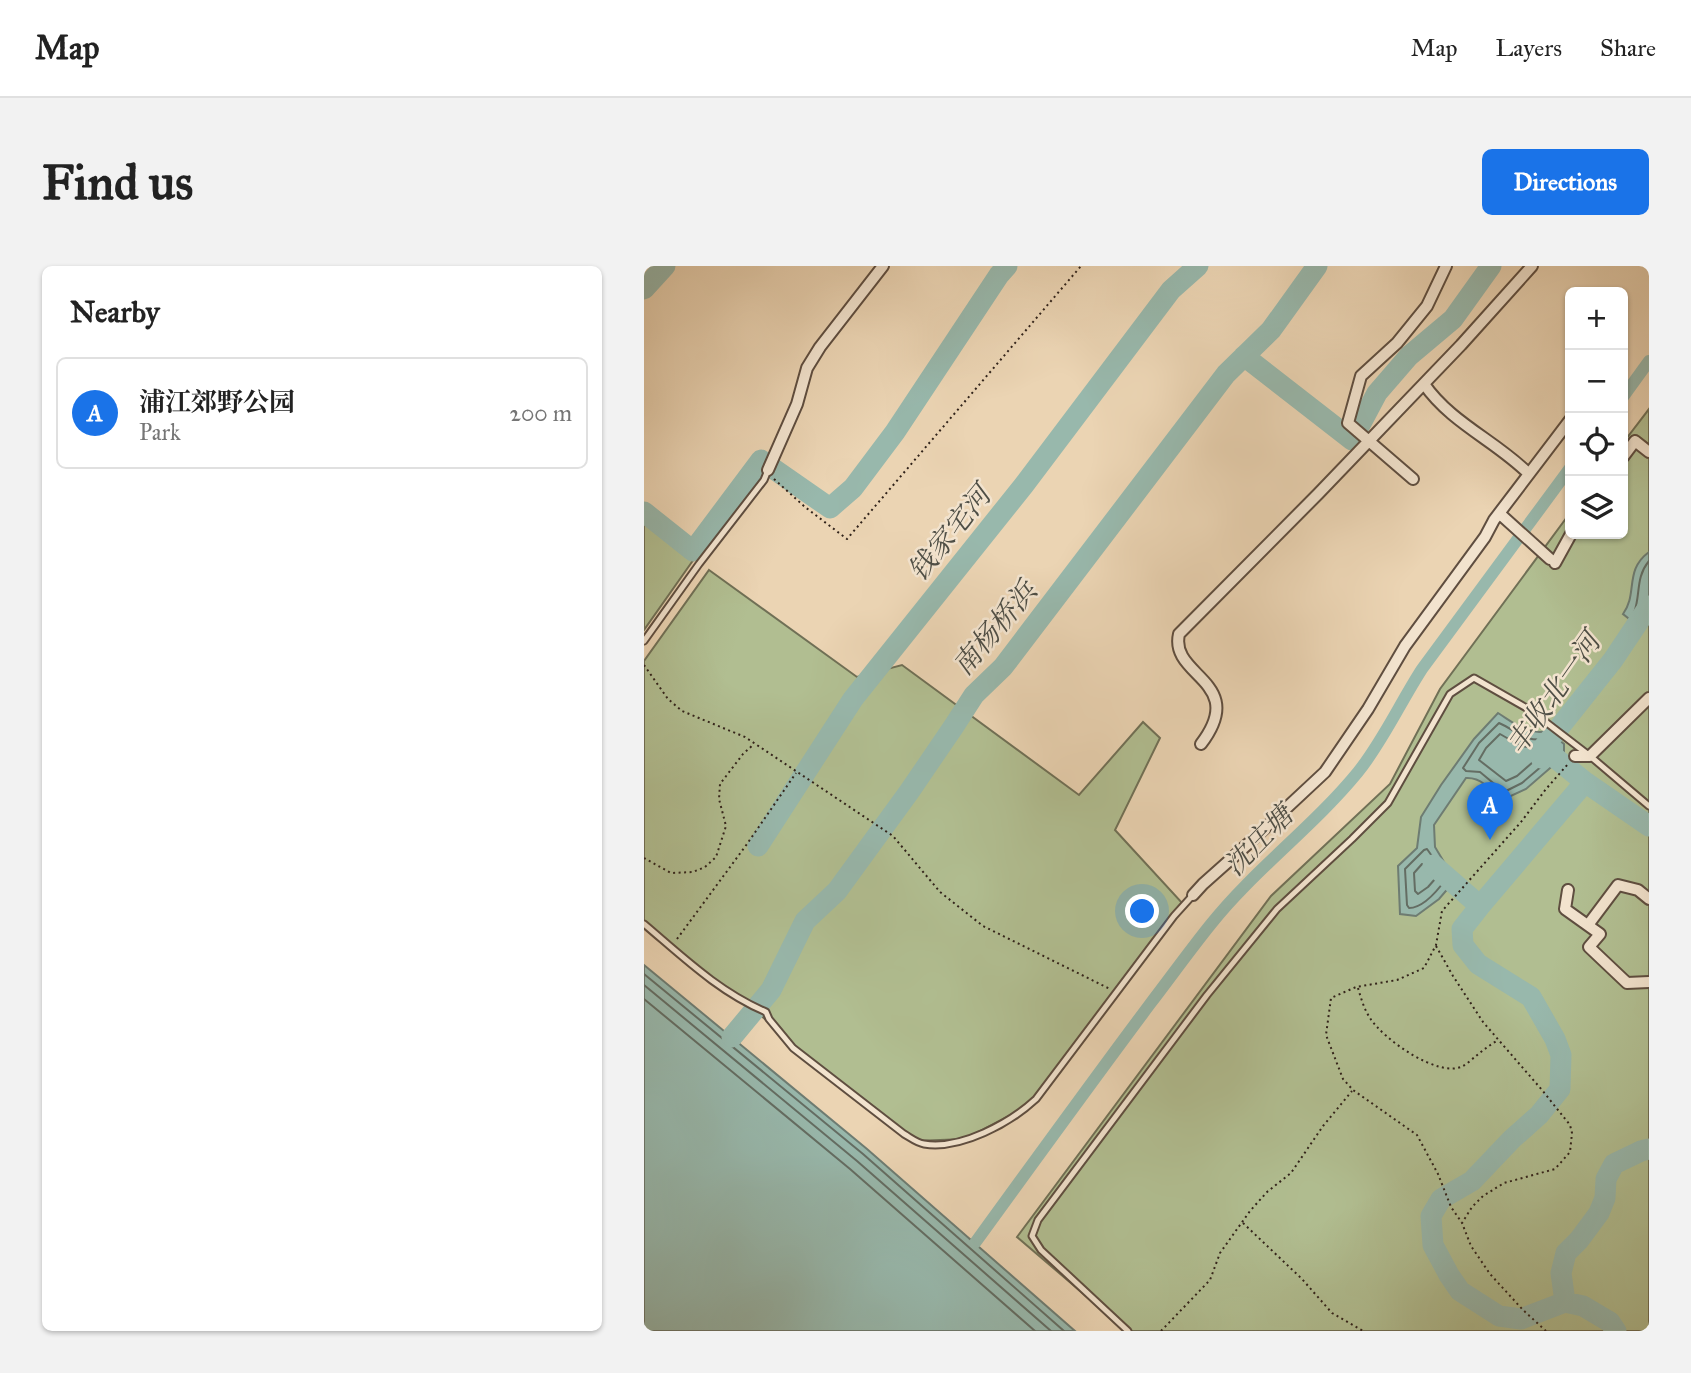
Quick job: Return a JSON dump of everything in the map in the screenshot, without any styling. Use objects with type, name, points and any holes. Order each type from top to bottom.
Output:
[{"type":"street","points":[[769,468],[797,404],[807,368],[820,347],[883,266]]},
{"type":"street","points":[[1413,479],[1348,423],[1361,376],[1397,343],[1427,306],[1446,266]]},
{"type":"street","points":[[1201,744],[1210,732],[1217,710],[1217,700],[1212,690],[1186,662],[1177,641],[1179,634],[1318,494],[1367,439],[1424,384],[1532,266]]},
{"type":"street","points":[[1424,384],[1433,397],[1461,422],[1516,461],[1529,474]]},
{"type":"street","points":[[1193,894],[1325,772],[1405,646],[1565,427]]},
{"type":"street","points":[[1628,450],[1635,441],[1649,452]]},
{"type":"street","points":[[1502,516],[1553,561],[1568,539]]},
{"type":"street","points":[[1575,756],[1590,756],[1649,698]]},
{"type":"street","points":[[1588,925],[1618,885],[1638,890],[1649,899]]},
{"type":"street","points":[[1568,890],[1565,909],[1600,934],[1589,947],[1627,983],[1649,982]]},
{"type":"lane","points":[[644,641],[764,480],[769,468]]},
{"type":"lane","points":[[1128,1331],[1041,1250],[1032,1236],[1038,1220],[1207,995],[1277,909],[1388,803],[1451,694],[1474,678],[1530,710],[1649,806]]},
{"type":"lane","points":[[644,924],[718,987],[766,1012],[793,1048],[900,1131],[915,1141],[938,1144],[983,1133],[1028,1106],[1193,894]]},
{"type":"path","points":[[769,468],[805,507],[847,539],[1081,266]]},
{"type":"path","points":[[644,665],[668,699],[682,711],[744,737],[894,836],[940,892],[982,926],[1116,992]]},
{"type":"path","points":[[644,858],[671,873],[693,872],[705,867],[716,857],[726,825],[719,799],[720,784],[743,754],[755,744]]},
{"type":"path","points":[[1546,1331],[1490,1274],[1471,1246],[1417,1135],[1353,1090],[1343,1079],[1326,1035],[1331,998],[1358,987],[1397,980],[1424,968],[1436,945],[1442,911],[1575,756]]},
{"type":"path","points":[[671,947],[796,772]]},
{"type":"path","points":[[1436,945],[1469,1003],[1570,1125],[1572,1133],[1570,1152],[1555,1169],[1504,1183],[1483,1196],[1462,1223]]},
{"type":"path","points":[[1358,987],[1366,1010],[1379,1030],[1415,1056],[1440,1067],[1450,1069],[1463,1066],[1498,1040]]},
{"type":"path","points":[[1161,1331],[1210,1280],[1220,1253],[1242,1223],[1267,1192],[1291,1173],[1323,1126],[1353,1090]]},
{"type":"path","points":[[1242,1223],[1302,1279],[1332,1313],[1363,1331]]},
{"type":"green space","points":[[1649,409],[1649,1331],[1127,1331],[1017,1237],[1271,896],[1390,784],[1440,689],[1565,520],[1565,539],[1628,539],[1628,436]]},
{"type":"green space","points":[[644,517],[694,559],[644,630]]},
{"type":"green space","points":[[709,570],[857,677],[902,665],[1079,795],[1143,722],[1160,738],[1115,830],[1184,905],[1028,1106],[965,1139],[915,1141],[789,1042],[751,1006],[677,952],[644,924],[644,661]]},
{"type":"water","points":[[1649,552],[1649,621],[1643,630],[1623,614],[1630,598],[1636,566]]},
{"type":"water","points":[[1498,713],[1528,730],[1548,731],[1564,744],[1564,756],[1526,789],[1500,801],[1481,782],[1466,778],[1434,825],[1435,847],[1457,878],[1439,899],[1416,916],[1400,914],[1398,866],[1417,848],[1421,817],[1474,739]]},
{"type":"water","points":[[644,965],[867,1149],[1075,1331],[644,1331]]},
{"type":"waterway","points":[[644,289],[665,266]]},
{"type":"waterway","name":"钱家宅河","points":[[644,512],[693,551],[761,460],[830,508],[853,488],[895,432],[1007,266]]},
{"type":"waterway","name":"钱家宅河","points":[[758,846],[853,699],[1024,485],[1171,290],[1198,266]]},
{"type":"waterway","name":"南杨桥浜","points":[[732,1037],[771,990],[805,921],[837,891],[909,792],[974,695],[1003,667],[1226,374],[1271,330],[1317,266]]},
{"type":"waterway","points":[[1244,356],[1352,440],[1377,393],[1409,356],[1453,319],[1491,266]]},
{"type":"waterway","name":"沈庄塘","points":[[1628,390],[1649,361]]},
{"type":"waterway","name":"沈庄塘","points":[[975,1243],[1211,924],[1358,772],[1422,669],[1565,475]]},
{"type":"waterway","name":"丰收北一河","points":[[1541,758],[1543,748],[1613,660],[1649,606]]},
{"type":"waterway","points":[[1543,748],[1585,782]]},
{"type":"waterway","points":[[1616,1331],[1610,1322],[1583,1306],[1565,1302],[1521,1319],[1499,1316],[1460,1291],[1449,1275],[1433,1245],[1431,1216],[1441,1199],[1472,1181],[1539,1115],[1560,1089],[1561,1055],[1531,997],[1478,964],[1463,945],[1462,929],[1585,782],[1649,826]]},
{"type":"waterway","name":"丰收北一河","points":[[1433,865],[1480,906]]},
{"type":"waterway","points":[[1565,1302],[1561,1273],[1566,1253],[1599,1213],[1605,1198],[1606,1179],[1614,1164],[1649,1149]]},
{"type":"place","name":"浦江郊野公园","points":[[1490,840]]}]
